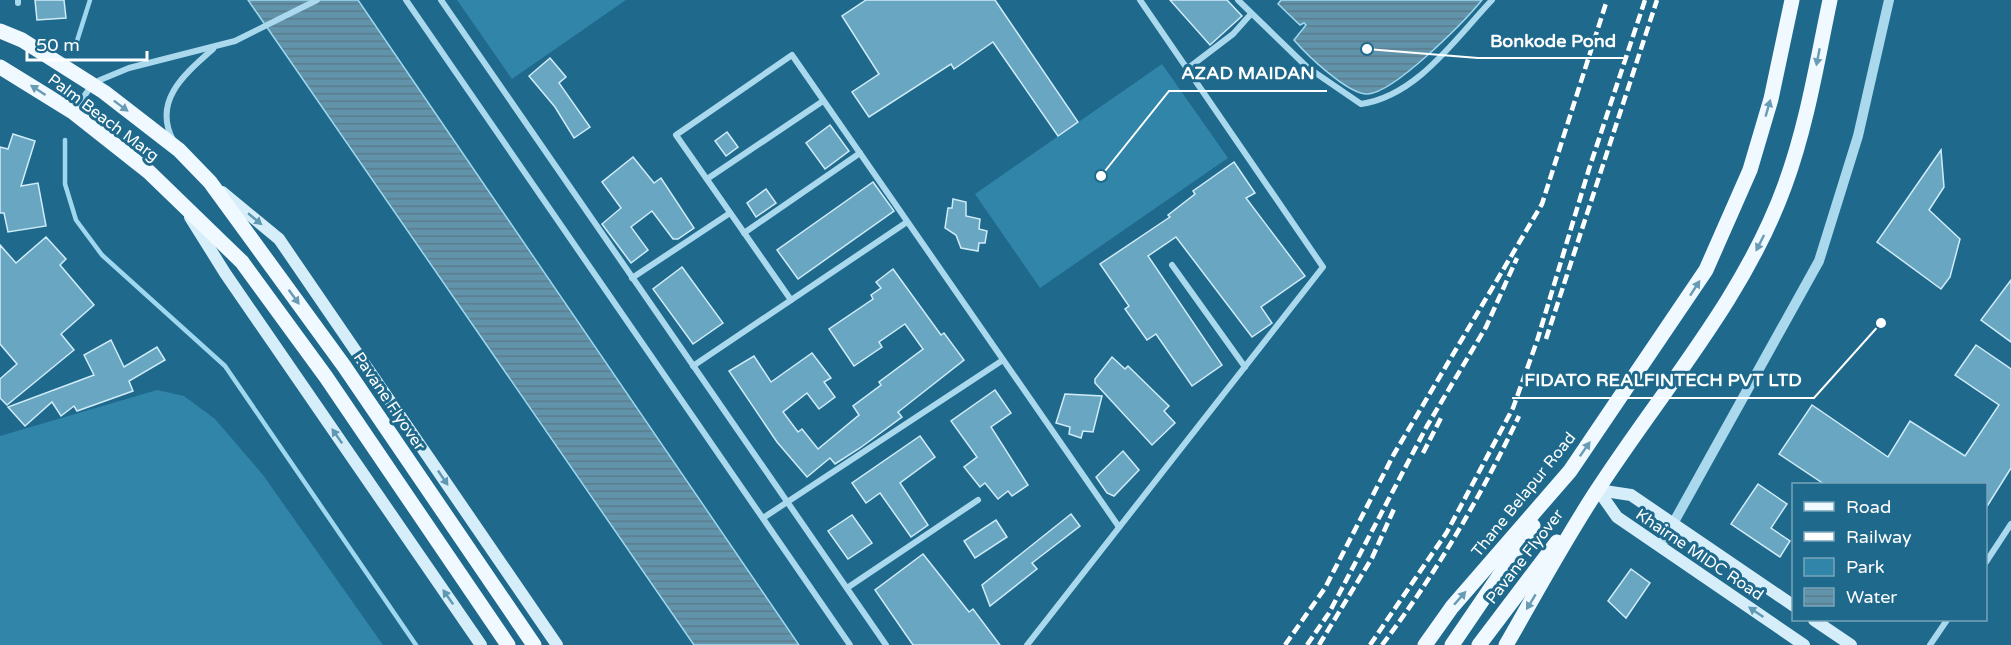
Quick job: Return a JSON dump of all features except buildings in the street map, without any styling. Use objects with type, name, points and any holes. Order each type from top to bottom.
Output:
[{"type":"main road","name":"Thane Belapur Road","points":[[1425,645],[1452,607],[1570,471],[1706,270],[1750,170],[1771,99],[1792,0]]},
{"type":"main road","points":[[1506,645],[1598,490],[1736,290],[1764,235],[1785,185],[1808,108],[1830,0]]},
{"type":"main road","name":"Palm Beach Marg","points":[[0,31],[22,40],[92,85],[179,150],[210,182]]},
{"type":"main road","name":"Palm Beach Marg","points":[[0,67],[73,112],[149,172],[182,204]]},
{"type":"main road","name":"Pavane Flyover","points":[[210,182],[344,366],[534,645]]},
{"type":"main road","points":[[210,182],[279,239],[557,645]]},
{"type":"main road","points":[[182,204],[242,262],[326,377],[508,645]]},
{"type":"main road","points":[[182,204],[225,273],[481,645]]},
{"type":"main road","name":"Pavane Flyover","points":[[1452,645],[1570,471]]},
{"type":"main road","name":"Pavane Flyover","points":[[1479,645],[1598,490]]},
{"type":"main road","name":"Khairne MIDC Road","points":[[1598,490],[1631,495],[1792,605]]},
{"type":"main road","name":"Khairne MIDC Road","points":[[1598,490],[1617,517],[1804,645]]},
{"type":"main road","points":[[1815,621],[1851,645]]},
{"type":"street","points":[[73,112],[92,85],[129,68],[215,47],[253,34],[317,0]]},
{"type":"street","points":[[406,0],[850,645]]},
{"type":"street","points":[[441,0],[886,645]]},
{"type":"street","points":[[1027,645],[1323,267],[1140,0]]},
{"type":"street","points":[[1238,0],[1250,15],[1307,67],[1361,104],[1381,101],[1415,81],[1492,0]]},
{"type":"street","points":[[1660,547],[1819,261],[1858,136],[1889,0]]},
{"type":"street","points":[[1187,69],[1233,34],[1250,15]]},
{"type":"street","points":[[179,150],[168,123],[166,110],[169,98],[181,76],[215,47]]},
{"type":"street","points":[[791,300],[676,135],[792,55],[1119,528]]},
{"type":"street","points":[[707,179],[823,101]]},
{"type":"street","points":[[744,233],[860,153]]},
{"type":"street","points":[[632,278],[730,213]]},
{"type":"street","points":[[693,366],[907,222]]},
{"type":"street","points":[[1172,265],[1245,367]]},
{"type":"street","points":[[763,518],[1003,360]]},
{"type":"street","points":[[847,588],[978,500]]},
{"type":"street","points":[[1987,560],[2011,524]]},
{"type":"street","points":[[1930,645],[1946,621]]},
{"type":"green space","points":[[457,0],[626,0],[512,79]]},
{"type":"green space","points":[[1162,64],[1228,158],[1040,288],[975,194]]},
{"type":"green space","points":[[157,390],[184,396],[215,419],[263,475],[383,645],[0,645],[0,436]]},
{"type":"water","points":[[248,0],[358,0],[799,645],[694,645]]},
{"type":"water","points":[[1281,0],[1482,0],[1445,39],[1411,69],[1395,82],[1368,94],[1360,93],[1339,81],[1317,64],[1294,40],[1306,25],[1304,23],[1300,25],[1278,4]]},
{"type":"waterway","points":[[77,41],[90,0]]},
{"type":"waterway","points":[[65,140],[65,184],[76,220],[102,255],[225,366],[416,645]]},
{"type":"railway","points":[[1285,645],[1325,588],[1394,454],[1542,204],[1607,0]]},
{"type":"railway","points":[[1370,645],[1447,532],[1513,408],[1537,341],[1589,169],[1645,0]]},
{"type":"railway","points":[[1546,339],[1657,0]]},
{"type":"railway","points":[[1307,645],[1329,613],[1427,426],[1486,327],[1517,258]]},
{"type":"railway","points":[[1423,453],[1442,416]]},
{"type":"railway","points":[[1382,645],[1421,591],[1457,534],[1519,416]]},
{"type":"railway","points":[[1319,645],[1372,558],[1394,509]]},
{"type":"place","name":"Bonkode Pond","points":[[1367,49]]},
{"type":"place","name":"AZAD MAIDAN","points":[[1101,176]]},
{"type":"place","name":"FIDATO REALFINTECH PVT LTD","points":[[1881,323]]}]
